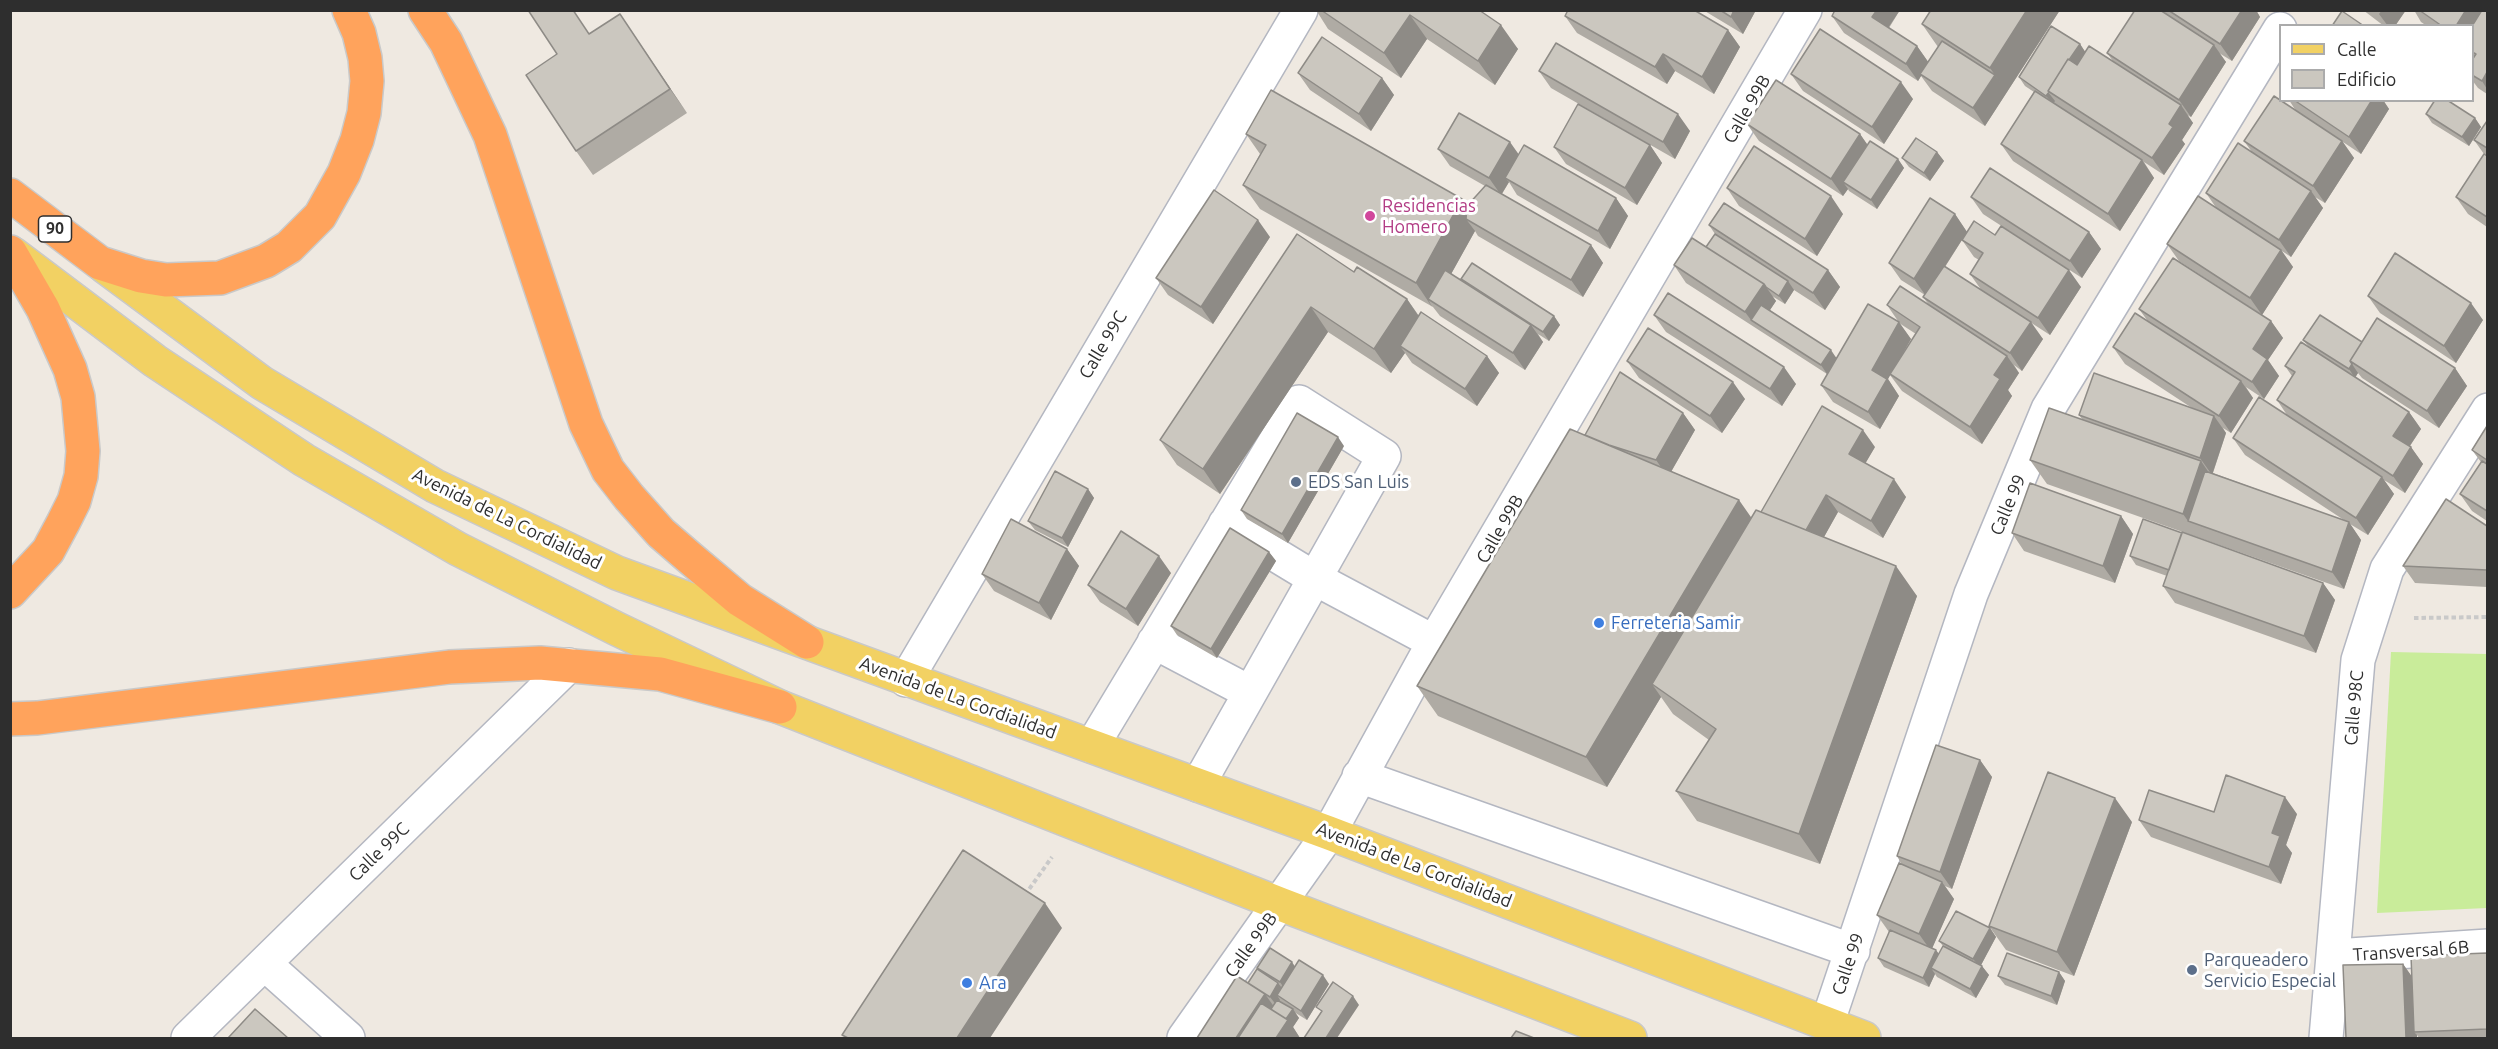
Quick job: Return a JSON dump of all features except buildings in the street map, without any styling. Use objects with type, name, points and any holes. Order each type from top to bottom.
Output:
[{"type":"highway","points":[[100,263],[141,276],[166,280],[220,278],[266,261],[302,235],[320,216],[344,173],[357,140],[364,113],[367,81],[365,58],[359,33],[349,10]]},
{"type":"highway","points":[[425,10],[446,42],[486,126],[520,220],[586,424],[608,470],[661,532],[690,558],[740,600],[807,642]]},
{"type":"highway","name":"90","points":[[10,195],[100,263]]},
{"type":"highway","points":[[10,592],[48,551],[63,523],[74,501],[81,476],[83,451],[78,397],[70,369],[44,309],[12,253]]},
{"type":"highway","points":[[10,720],[449,667],[540,663],[660,674],[780,707]]},
{"type":"main road","points":[[12,253],[155,361],[304,460],[458,549],[780,707],[1280,904],[1630,1038]]},
{"type":"main road","name":"Avenida de La Cordialidad","points":[[100,263],[262,383],[435,486],[617,573],[1329,833],[1864,1038]]},
{"type":"street","name":"Calle 99C","points":[[906,680],[1301,10]]},
{"type":"street","name":"Calle 99B","points":[[1184,1038],[1329,833],[1434,642],[1805,10]]},
{"type":"street","name":"Calle 99","points":[[2284,24],[2292,10]]},
{"type":"street","name":"Calle 99","points":[[1827,1024],[1971,594],[2048,409],[2279,32]]},
{"type":"street","points":[[1092,746],[1299,402],[1384,456],[1198,785]]},
{"type":"street","name":"Calle 98C","points":[[2326,1038],[2358,660],[2387,569],[2487,410]]},
{"type":"street","points":[[1225,524],[1314,578],[1434,642]]},
{"type":"street","points":[[1154,642],[1249,692]]},
{"type":"street","name":"Calle 99C","points":[[188,1038],[569,665]]},
{"type":"street","points":[[1359,776],[1853,951]]},
{"type":"street","name":"Transversal 6B","points":[[2334,956],[2487,946]]},
{"type":"street","points":[[265,964],[348,1038]]},
{"type":"path","points":[[2371,619],[2487,617]]},
{"type":"path","points":[[1021,901],[1076,824]]},
{"type":"green space","points":[[2391,652],[2487,654],[2487,908],[2377,913]]},
{"type":"place","name":"Residencias Homero","points":[[1370,216]]},
{"type":"place","name":"EDS San Luis","points":[[1296,482]]},
{"type":"place","name":"Ferreteria Samir","points":[[1599,623]]},
{"type":"place","name":"Parqueadero Servicio Especial","points":[[2192,970]]},
{"type":"place","name":"Ara","points":[[967,983]]}]
